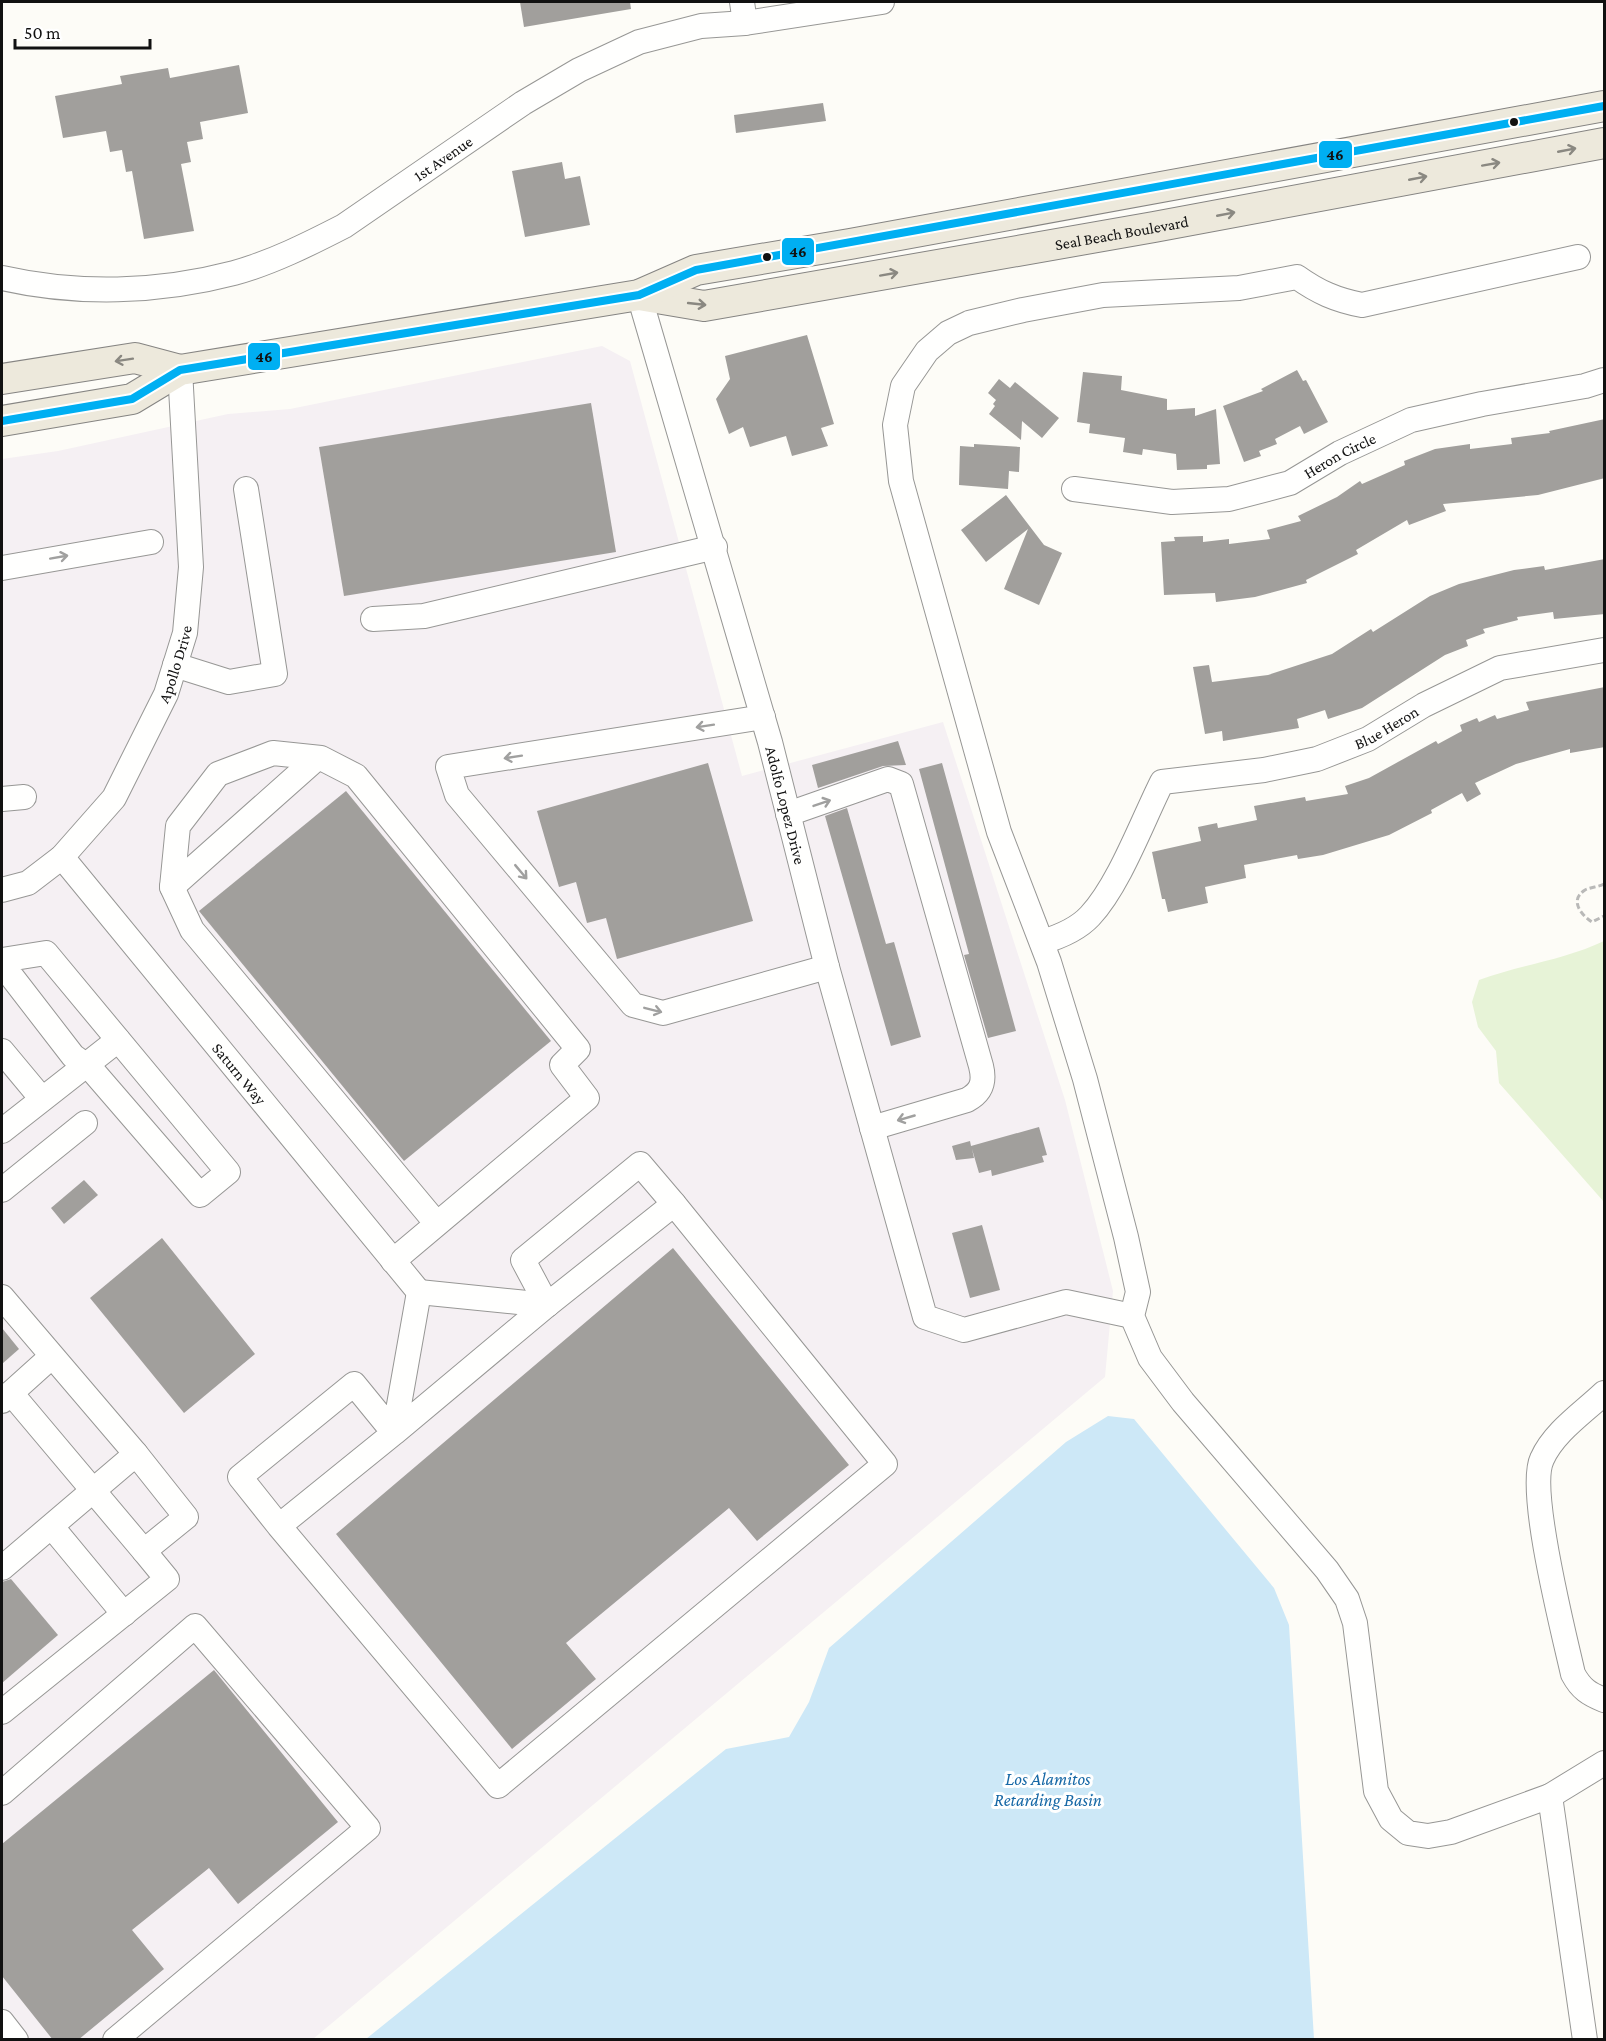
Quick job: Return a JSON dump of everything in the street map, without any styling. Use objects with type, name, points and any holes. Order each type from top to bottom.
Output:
[{"type":"main road","name":"Seal Beach Boulevard","points":[[2,422],[132,399],[180,370],[639,295],[696,270],[862,242],[1605,106]]},
{"type":"main road","name":"Seal Beach Boulevard","points":[[639,295],[704,306],[1154,227],[1605,143]]},
{"type":"main road","name":"Seal Beach Boulevard","points":[[2,379],[135,358],[180,370]]},
{"type":"street","name":"1st Avenue","points":[[2,278],[41,287],[107,291],[165,285],[234,273],[312,242],[344,226],[523,103],[579,70],[639,42],[744,12],[882,2]]},
{"type":"street","points":[[1578,257],[1362,305],[1338,301],[1320,293],[1297,278],[1239,288],[1103,296],[1023,310],[969,323],[948,333],[920,359],[903,386],[895,425],[901,481],[999,832],[1042,942],[1084,1079],[1126,1237],[1138,1292],[1132,1316],[1156,1367],[1327,1570],[1347,1599],[1355,1623],[1376,1791],[1391,1819],[1408,1833],[1428,1836],[1451,1832],[1550,1796],[1605,1763]]},
{"type":"street","name":"Adolfo Lopez Drive","points":[[639,295],[715,547],[763,717],[827,968],[925,1317],[964,1330],[1066,1302],[1094,1306],[1132,1316]]},
{"type":"street","name":"Apollo Drive","points":[[2,890],[28,883],[62,857],[114,798],[166,694],[185,633],[191,567],[180,370]]},
{"type":"street","name":"Heron Circle","points":[[1074,489],[1172,501],[1229,500],[1290,483],[1340,453],[1412,420],[1482,404],[1586,387],[1605,380]]},
{"type":"street","points":[[175,665],[229,682],[275,674],[246,489]]},
{"type":"street","points":[[2,568],[151,542]]},
{"type":"street","points":[[373,619],[424,616],[715,547]]},
{"type":"street","name":"Blue Heron","points":[[1042,942],[1064,935],[1089,917],[1106,896],[1162,782],[1264,770],[1317,759],[1368,739],[1424,705],[1500,669],[1605,650]]},
{"type":"street","points":[[763,717],[448,767],[457,795],[633,1005],[663,1013],[827,968]]},
{"type":"street","points":[[393,1261],[587,1098],[562,1065],[578,1049],[356,776],[317,758],[273,753],[218,774],[178,826],[172,887],[192,930],[437,1224]]},
{"type":"street","points":[[172,887],[317,758]]},
{"type":"street","points":[[788,814],[888,779],[901,784],[981,1066],[984,1079],[978,1094],[962,1103],[872,1128]]},
{"type":"street","name":"Saturn Way","points":[[62,857],[419,1292]]},
{"type":"street","points":[[46,953],[118,1040],[228,1172],[200,1195],[85,1065],[73,1056],[2,962],[46,953]]},
{"type":"street","points":[[2,1131],[118,1040]]},
{"type":"street","points":[[2,1051],[42,1099]]},
{"type":"street","points":[[2,1190],[85,1123]]},
{"type":"street","points":[[394,1433],[354,1384],[240,1478],[498,1786],[885,1464],[640,1164],[523,1260],[546,1305]]},
{"type":"street","points":[[279,1526],[546,1305],[674,1204]]},
{"type":"street","points":[[394,1433],[419,1292],[546,1305]]},
{"type":"street","points":[[2,1297],[136,1454],[186,1517],[144,1551]]},
{"type":"street","points":[[2,1712],[167,1579],[94,1490],[6,1397],[51,1357]]},
{"type":"street","points":[[1605,1393],[1554,1440],[1538,1469],[1537,1485],[1552,1576],[1573,1674],[1579,1685],[1589,1694],[1605,1700]]},
{"type":"street","points":[[2,1568],[136,1454]]},
{"type":"street","points":[[52,1527],[124,1614]]},
{"type":"street","points":[[2,1793],[195,1626],[368,1828],[115,2040]]},
{"type":"street","points":[[1550,1796],[1585,2040]]},
{"type":"street","points":[[2,2022],[16,2040]]},
{"type":"path","points":[[1604,886],[1583,891],[1578,898],[1577,907],[1582,916],[1592,922],[1605,916]]},
{"type":"shaded area","points":[[602,346],[630,361],[742,776],[943,722],[1065,1100],[1113,1291],[1105,1377],[313,2039],[2,2039],[2,459],[58,451],[228,414],[290,409]]},
{"type":"green space","points":[[1604,941],[1604,1202],[1499,1083],[1496,1051],[1478,1027],[1472,1002],[1479,980],[1573,953]]},
{"type":"water","name":"Los Alamitos Retarding Basin","points":[[1108,1416],[1134,1419],[1274,1588],[1289,1625],[1314,2039],[366,2039],[726,1749],[789,1737],[809,1702],[829,1648],[1066,1442]]},
{"type":"building","points":[[520,2],[630,2],[631,9],[524,27]]},
{"type":"building","points":[[239,65],[248,113],[200,122],[203,139],[187,142],[191,162],[181,164],[194,231],[144,239],[132,171],[126,172],[122,150],[110,152],[106,131],[63,138],[55,96],[122,84],[120,76],[168,68],[170,78]]},
{"type":"building","points":[[823,103],[826,121],[736,133],[734,115]]},
{"type":"building","points":[[562,162],[565,179],[580,176],[590,225],[525,237],[512,171]]},
{"type":"building","points":[[807,335],[834,424],[821,428],[828,446],[792,456],[786,436],[750,447],[743,427],[729,434],[716,399],[730,379],[725,356]]},
{"type":"building","points":[[1297,370],[1303,381],[1306,380],[1328,422],[1304,434],[1300,426],[1275,439],[1277,444],[1259,451],[1261,456],[1244,462],[1223,406],[1263,391],[1261,389]]},
{"type":"building","points":[[1083,372],[1122,376],[1121,390],[1167,399],[1167,410],[1195,408],[1195,416],[1216,409],[1220,464],[1207,465],[1207,469],[1177,470],[1176,454],[1143,449],[1142,455],[1123,452],[1125,438],[1089,433],[1090,424],[1077,422]]},
{"type":"building","points":[[999,379],[1010,388],[1015,382],[1059,418],[1042,438],[1022,421],[1021,440],[989,414],[996,400],[988,393]]},
{"type":"building","points":[[591,403],[616,552],[344,596],[319,447]]},
{"type":"building","points":[[1605,419],[1605,478],[1538,495],[1443,504],[1446,511],[1409,525],[1407,520],[1356,550],[1358,554],[1306,580],[1307,583],[1255,597],[1216,602],[1215,593],[1164,595],[1161,542],[1175,541],[1174,537],[1203,536],[1203,542],[1229,539],[1229,544],[1270,539],[1267,530],[1301,521],[1298,516],[1337,497],[1360,481],[1362,484],[1405,465],[1404,461],[1435,449],[1470,444],[1470,449],[1512,444],[1511,438],[1550,433],[1549,431]]},
{"type":"building","points":[[974,444],[1020,447],[1019,472],[1009,471],[1008,489],[959,485],[960,446],[974,447]]},
{"type":"building","points":[[1006,495],[1044,545],[1062,553],[1039,605],[1004,589],[1028,529],[986,562],[961,530]]},
{"type":"building","points":[[1605,559],[1605,614],[1554,619],[1553,612],[1517,617],[1518,620],[1483,629],[1485,633],[1466,640],[1468,646],[1445,655],[1362,708],[1328,719],[1325,710],[1297,719],[1299,728],[1223,741],[1222,731],[1205,734],[1193,667],[1209,665],[1212,682],[1268,675],[1332,654],[1371,629],[1373,632],[1430,596],[1459,584],[1514,570],[1544,566],[1545,570]]},
{"type":"building","points":[[1605,687],[1605,747],[1570,753],[1570,749],[1516,764],[1475,783],[1481,794],[1467,802],[1462,793],[1431,810],[1432,813],[1389,835],[1323,855],[1298,859],[1297,855],[1244,865],[1246,878],[1205,887],[1208,903],[1168,912],[1165,899],[1162,899],[1152,852],[1201,841],[1198,827],[1217,823],[1218,828],[1257,820],[1254,806],[1305,797],[1306,801],[1348,794],[1345,786],[1369,778],[1436,741],[1438,744],[1462,731],[1460,725],[1477,718],[1479,722],[1495,715],[1497,719],[1529,710],[1526,702]]},
{"type":"building","points":[[898,741],[906,765],[883,766],[818,788],[812,765]]},
{"type":"building","points":[[708,763],[753,921],[617,959],[606,918],[587,923],[576,882],[559,887],[537,811]]},
{"type":"building","points":[[942,763],[1016,1031],[988,1038],[964,955],[969,954],[919,769]]},
{"type":"building","points":[[346,791],[551,1041],[404,1161],[199,911]]},
{"type":"building","points":[[847,808],[886,944],[894,942],[921,1037],[891,1046],[825,816]]},
{"type":"building","points":[[1039,1127],[1047,1155],[1042,1156],[1044,1162],[992,1176],[991,1170],[979,1173],[972,1149],[974,1158],[956,1160],[952,1146],[970,1141],[971,1146]]},
{"type":"building","points":[[84,1180],[98,1195],[64,1224],[51,1208]]},
{"type":"building","points":[[982,1225],[1000,1290],[970,1298],[952,1233]]},
{"type":"building","points":[[162,1238],[255,1354],[184,1413],[90,1298]]},
{"type":"building","points":[[673,1248],[849,1465],[757,1541],[729,1508],[566,1643],[596,1679],[512,1749],[336,1534]]},
{"type":"building","points":[[2,1328],[19,1349],[2,1364]]},
{"type":"building","points":[[11,1579],[58,1635],[2,1683],[2,1582]]},
{"type":"building","points":[[214,1670],[338,1822],[238,1904],[209,1868],[132,1930],[164,1969],[78,2040],[53,2040],[2,1976],[2,1844]]},
{"type":"transit line","name":"46","points":[[2,421],[132,399],[180,370],[639,295],[696,270],[1604,106]]}]
